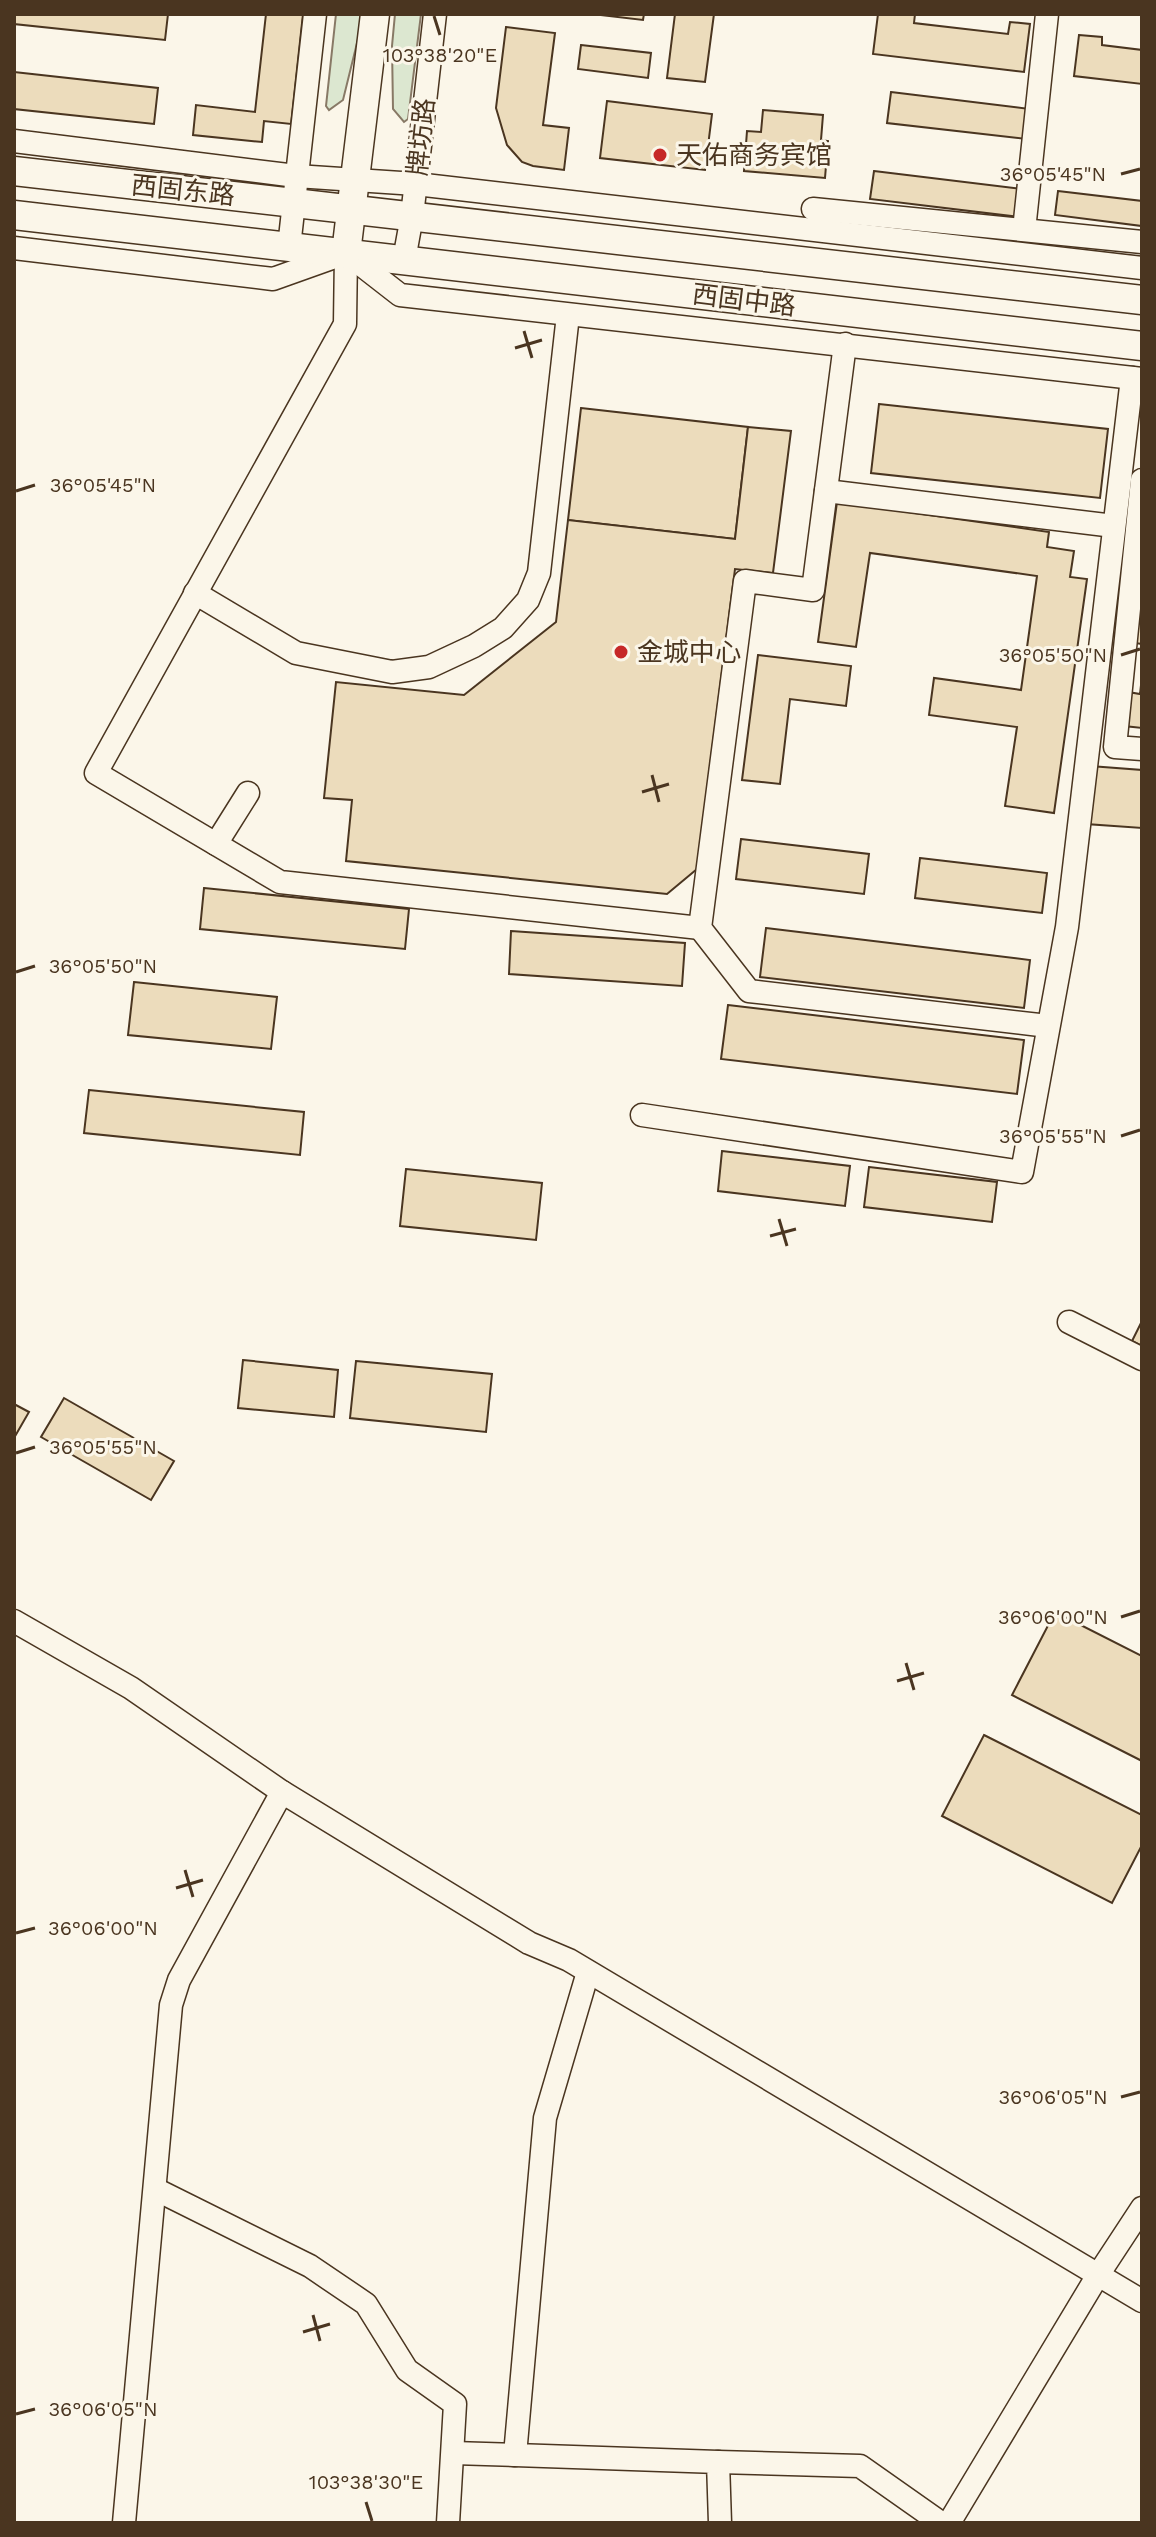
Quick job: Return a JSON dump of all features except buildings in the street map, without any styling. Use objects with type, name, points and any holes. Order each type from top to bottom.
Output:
[{"type":"main road","points":[[346,253],[375,14]]},
{"type":"main road","name":"西固东路","points":[[14,171],[295,189],[353,209]]},
{"type":"main road","name":"西固中路","points":[[353,209],[1142,300]]},
{"type":"main road","name":"西固东路","points":[[14,215],[346,253]]},
{"type":"main road","name":"西固中路","points":[[346,253],[1142,346]]},
{"type":"street","points":[[289,247],[315,14]]},
{"type":"street","name":"牌坊路","points":[[404,260],[412,216],[435,14]]},
{"type":"street","points":[[1024,230],[1047,14]]},
{"type":"street","points":[[14,141],[295,189],[356,179],[416,184],[1142,268]]},
{"type":"street","points":[[813,209],[1142,242]]},
{"type":"street","points":[[14,248],[273,279],[346,253]]},
{"type":"street","points":[[346,253],[400,295],[1137,378],[1114,526],[1067,927],[1022,1172],[642,1115]]},
{"type":"street","points":[[346,253],[345,324],[96,773],[280,882],[700,928]]},
{"type":"street","points":[[195,593],[296,653],[392,672],[429,667],[474,646],[503,628],[528,600],[539,573],[568,315]]},
{"type":"street","points":[[845,344],[813,590],[745,581],[700,928],[749,991],[1048,1026]]},
{"type":"street","points":[[1142,483],[1115,747],[1142,749]]},
{"type":"street","points":[[826,491],[1114,526]]},
{"type":"street","points":[[216,844],[248,793]]},
{"type":"street","points":[[1069,1322],[1142,1359]]},
{"type":"street","points":[[14,1621],[131,1688],[282,1792],[529,1943],[588,1972],[1142,2301]]},
{"type":"street","points":[[124,2523],[171,2005],[179,1980],[282,1792]]},
{"type":"street","points":[[515,2455],[545,2118],[588,1972]]},
{"type":"street","points":[[155,2189],[310,2266],[366,2304],[407,2370],[455,2404],[448,2523]]},
{"type":"street","points":[[949,2523],[1098,2275],[1142,2208]]},
{"type":"street","points":[[453,2453],[860,2466],[941,2523]]},
{"type":"street","points":[[718,2462],[720,2523]]},
{"type":"green space","points":[[336,14],[361,14],[343,100],[329,110],[326,106]]},
{"type":"green space","points":[[395,14],[421,14],[408,119],[404,122],[393,109]]},
{"type":"place","name":"天佑商务宾馆","points":[[660,155]]},
{"type":"place","name":"金城中心","points":[[621,652]]}]
